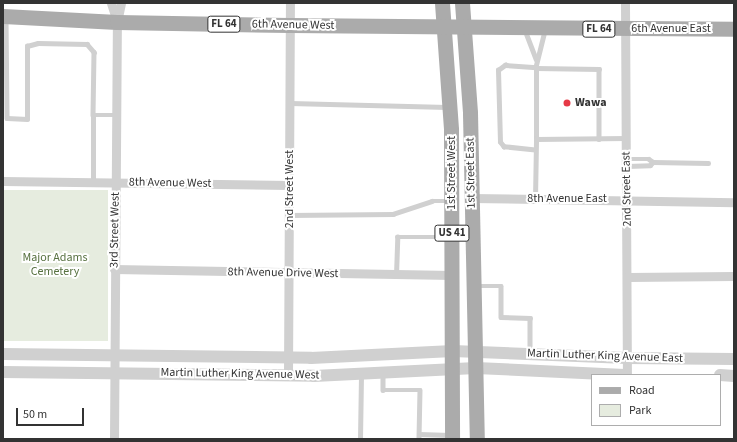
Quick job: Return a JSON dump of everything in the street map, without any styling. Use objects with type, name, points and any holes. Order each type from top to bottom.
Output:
[{"type":"main road","name":"1st Street West","points":[[442,3],[450,107],[453,351],[452,437]]},
{"type":"main road","name":"1st Street East","points":[[462,3],[469,97],[477,439]]},
{"type":"main road","name":"6th Avenue West","points":[[5,16],[117,22],[464,28]]},
{"type":"main road","name":"6th Avenue East","points":[[464,28],[734,29]]},
{"type":"street","name":"3rd Street West","points":[[111,3],[117,22]]},
{"type":"street","name":"3rd Street West","points":[[114,439],[116,356],[114,269],[117,22],[122,3]]},
{"type":"street","name":"2nd Street West","points":[[288,375],[290,273],[290,3]]},
{"type":"street","name":"2nd Street East","points":[[624,3],[628,277],[626,374]]},
{"type":"street","name":"8th Avenue West","points":[[3,181],[289,185]]},
{"type":"street","name":"8th Avenue East","points":[[471,198],[734,202]]},
{"type":"street","name":"8th Avenue Drive West","points":[[114,269],[452,275]]},
{"type":"street","points":[[628,277],[734,276]]},
{"type":"street","name":"Martin Luther King Avenue West","points":[[3,354],[288,358],[476,351]]},
{"type":"street","name":"Martin Luther King Avenue East","points":[[476,351],[627,358],[734,358]]},
{"type":"street","name":"Martin Luther King Avenue West","points":[[3,372],[288,375],[361,374],[452,368],[476,368]]},
{"type":"street","name":"Martin Luther King Avenue East","points":[[476,368],[605,374]]},
{"type":"street","points":[[721,376],[734,376]]},
{"type":"lane","points":[[5,16],[5,116],[27,119],[27,46],[38,43],[87,44],[94,52],[92,182]]},
{"type":"lane","points":[[525,28],[536,58]]},
{"type":"lane","points":[[534,199],[536,58],[545,28]]},
{"type":"lane","points":[[535,150],[504,147],[500,142],[498,70],[505,65],[536,68],[599,68],[600,139]]},
{"type":"lane","points":[[290,103],[450,107]]},
{"type":"lane","points":[[93,115],[116,115]]},
{"type":"lane","points":[[536,139],[626,138]]},
{"type":"lane","points":[[627,163],[649,159],[653,162],[708,163]]},
{"type":"lane","points":[[289,214],[393,214],[432,201],[452,201]]},
{"type":"lane","points":[[396,275],[397,237],[452,238]]},
{"type":"lane","points":[[474,286],[501,286],[501,317],[530,318],[530,353]]},
{"type":"lane","points":[[383,372],[383,390],[420,390],[419,437],[452,437]]},
{"type":"lane","points":[[360,439],[361,374]]},
{"type":"green space","name":"Major Adams Cemetery","points":[[3,190],[108,190],[108,341],[3,341]]},
{"type":"place","name":"Wawa","points":[[567,103]]}]
